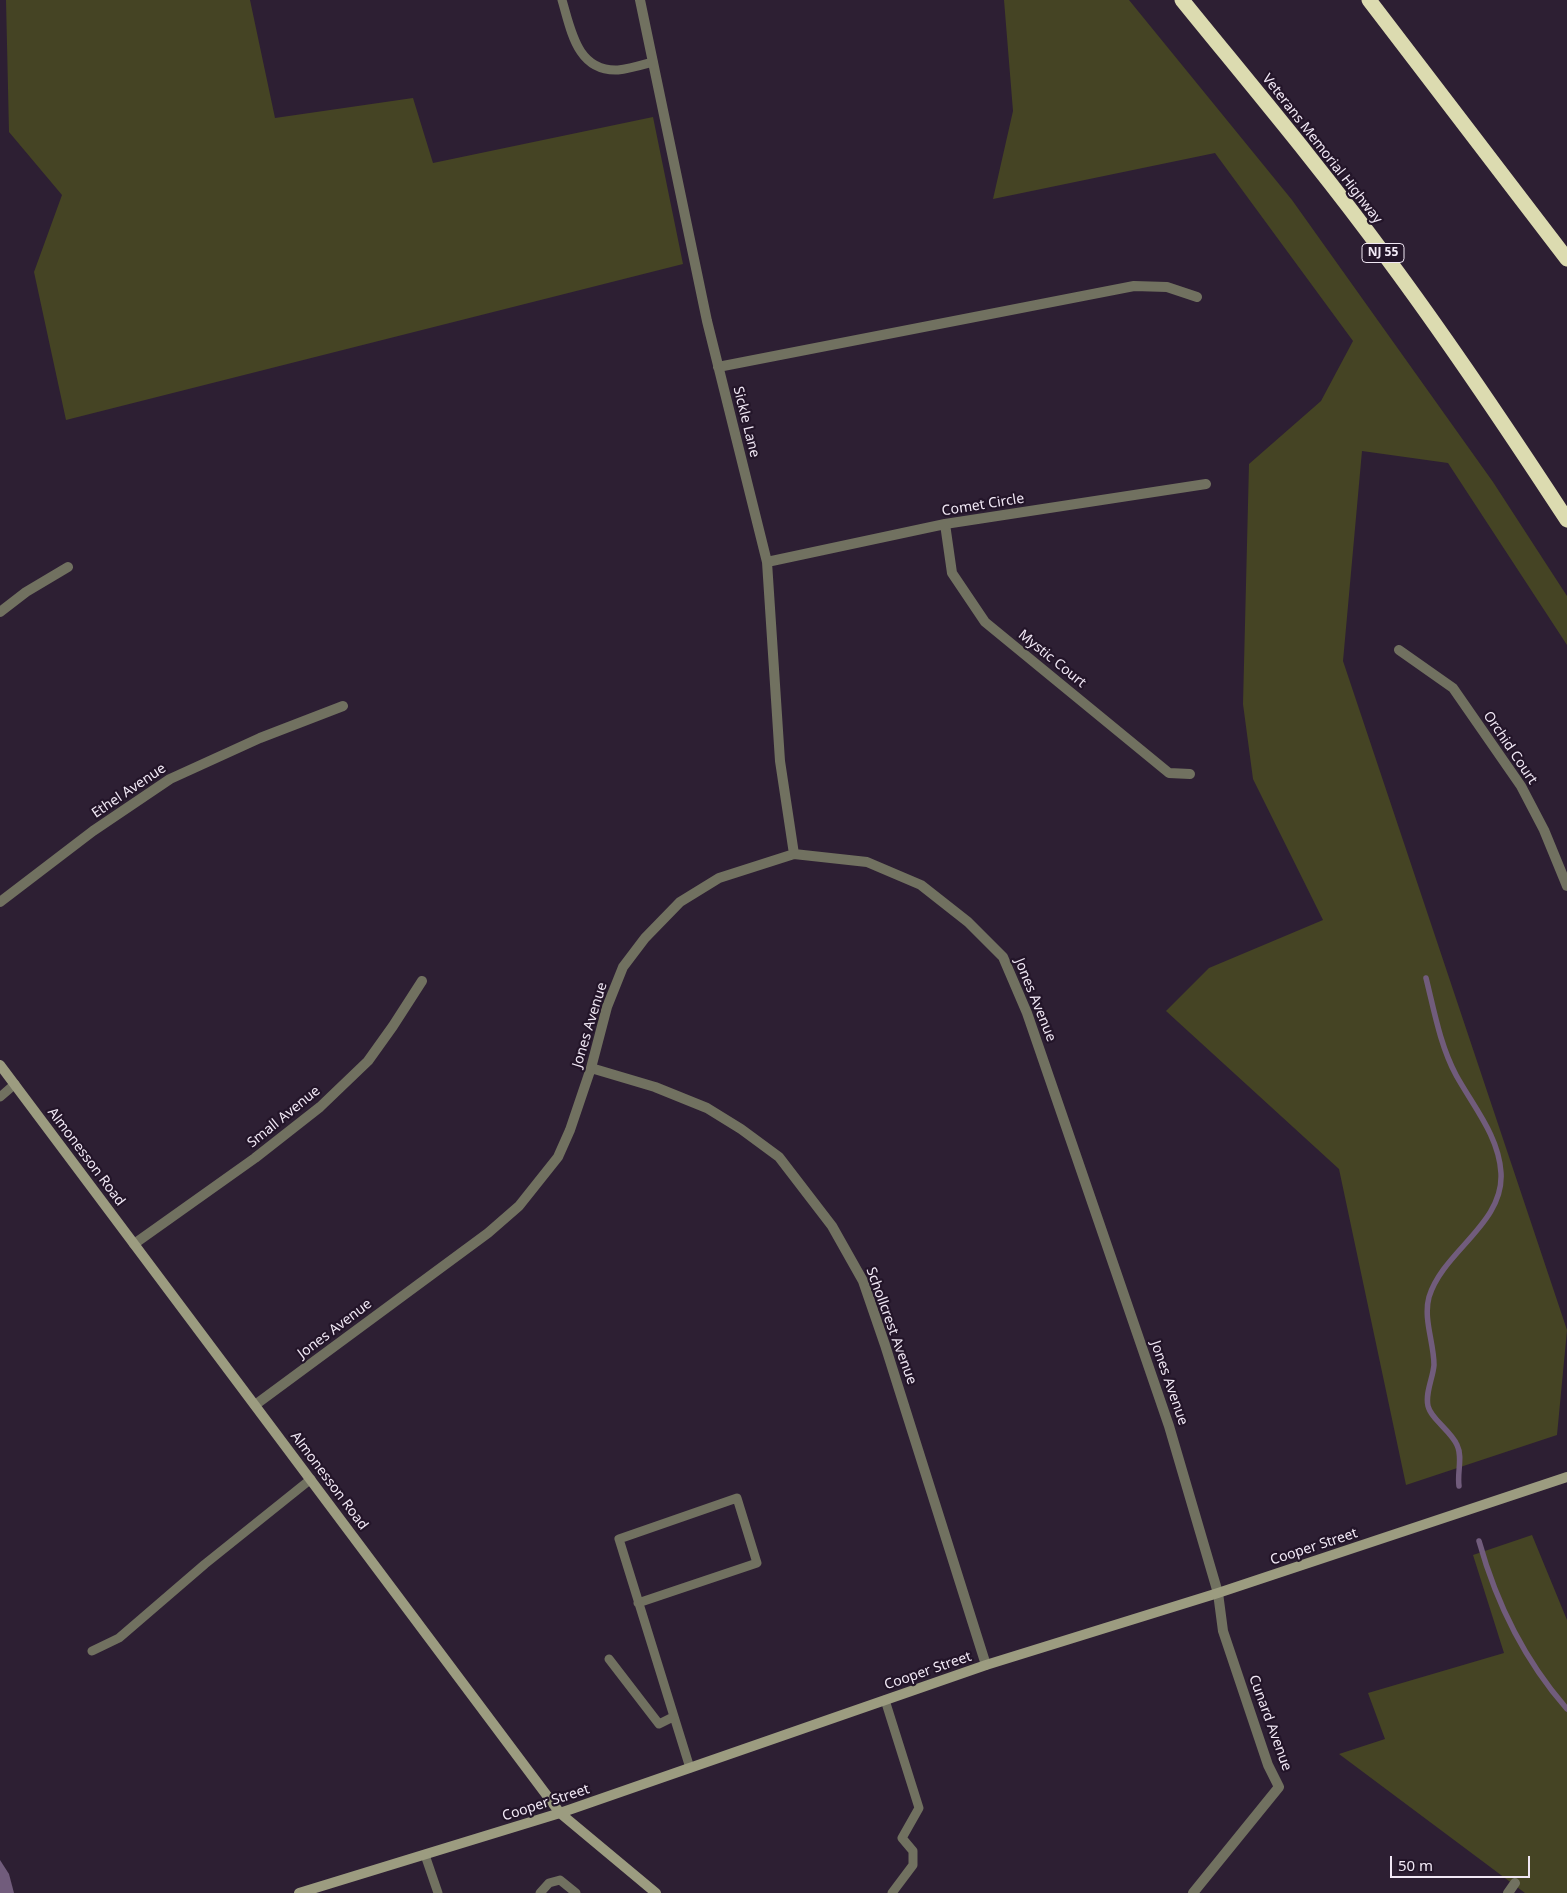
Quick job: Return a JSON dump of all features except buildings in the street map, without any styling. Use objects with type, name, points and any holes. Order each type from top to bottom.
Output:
[{"type":"highway","name":"Veterans Memorial Highway","points":[[1182,0],[1261,96],[1387,257],[1498,414],[1567,520]]},
{"type":"highway","points":[[1369,0],[1567,259]]},
{"type":"main road","name":"Almonesson Road","points":[[0,1065],[560,1813],[656,1893]]},
{"type":"main road","name":"Cooper Street","points":[[299,1893],[560,1813],[986,1665],[1218,1593],[1567,1477]]},
{"type":"street","name":"Sickle Lane","points":[[640,0],[718,367],[767,562],[780,761],[794,854]]},
{"type":"street","points":[[718,367],[1134,286],[1167,287],[1197,298]]},
{"type":"street","name":"Comet Circle","points":[[767,562],[945,524],[1206,484]]},
{"type":"street","name":"Mystic Court","points":[[945,524],[952,573],[985,622],[1169,773],[1190,774]]},
{"type":"street","points":[[0,612],[26,592],[68,567]]},
{"type":"street","name":"Orchid Court","points":[[1399,650],[1453,688],[1521,786],[1544,830],[1567,886]]},
{"type":"street","name":"Ethel Avenue","points":[[0,902],[94,831],[170,779],[260,738],[343,706]]},
{"type":"street","name":"Jones Avenue","points":[[255,1406],[488,1232],[519,1206],[558,1157],[570,1130],[591,1068],[607,1007],[623,967],[645,938],[680,902],[719,878],[794,854],[867,862],[921,885],[968,922],[1003,957],[1027,1013],[1169,1426],[1218,1593]]},
{"type":"street","name":"Small Avenue","points":[[134,1244],[255,1158],[320,1107],[368,1061],[422,981]]},
{"type":"street","name":"Schollcrest Avenue","points":[[591,1068],[655,1087],[707,1108],[741,1129],[779,1157],[832,1226],[863,1281],[986,1665]]},
{"type":"street","name":"Cunard Avenue","points":[[1193,1893],[1279,1787],[1268,1765],[1223,1631],[1218,1593]]},
{"type":"street","points":[[1508,1893],[1515,1883]]},
{"type":"lane","points":[[562,0],[578,49],[589,62],[602,69],[619,70],[653,62]]},
{"type":"lane","points":[[0,1097],[15,1084]]},
{"type":"lane","points":[[92,1651],[120,1638],[205,1564],[310,1479]]},
{"type":"lane","points":[[638,1604],[757,1563],[737,1498],[619,1539],[638,1604],[690,1768]]},
{"type":"lane","points":[[608,1659],[659,1724],[674,1717]]},
{"type":"lane","points":[[885,1700],[919,1808],[902,1838],[913,1851],[913,1866],[892,1893]]},
{"type":"lane","points":[[425,1855],[438,1893]]},
{"type":"lane","points":[[540,1893],[549,1883],[560,1880],[576,1893]]},
{"type":"shaded area","points":[[6,0],[250,0],[275,118],[413,98],[433,163],[653,117],[683,264],[66,420],[34,272],[62,195],[9,132]]},
{"type":"shaded area","points":[[1004,0],[1129,0],[1292,200],[1493,482],[1567,596],[1567,645],[1448,463],[1362,451],[1343,661],[1567,1330],[1557,1435],[1406,1485],[1339,1169],[1166,1011],[1209,968],[1323,920],[1253,779],[1243,704],[1249,464],[1321,401],[1353,341],[1215,153],[993,199],[1013,111]]},
{"type":"shaded area","points":[[1532,1535],[1567,1620],[1567,1893],[1525,1893],[1339,1754],[1385,1739],[1368,1693],[1504,1653],[1473,1555]]},
{"type":"shaded area","points":[[0,1860],[9,1874],[14,1893],[0,1893]]},
{"type":"waterway","points":[[1426,978],[1438,1027],[1450,1064],[1496,1146],[1501,1173],[1499,1191],[1493,1207],[1483,1223],[1447,1265],[1436,1281],[1427,1305],[1434,1365],[1427,1401],[1433,1416],[1454,1440],[1459,1450],[1459,1486]]},
{"type":"waterway","points":[[1479,1541],[1494,1586],[1514,1630],[1538,1671],[1567,1709]]}]
